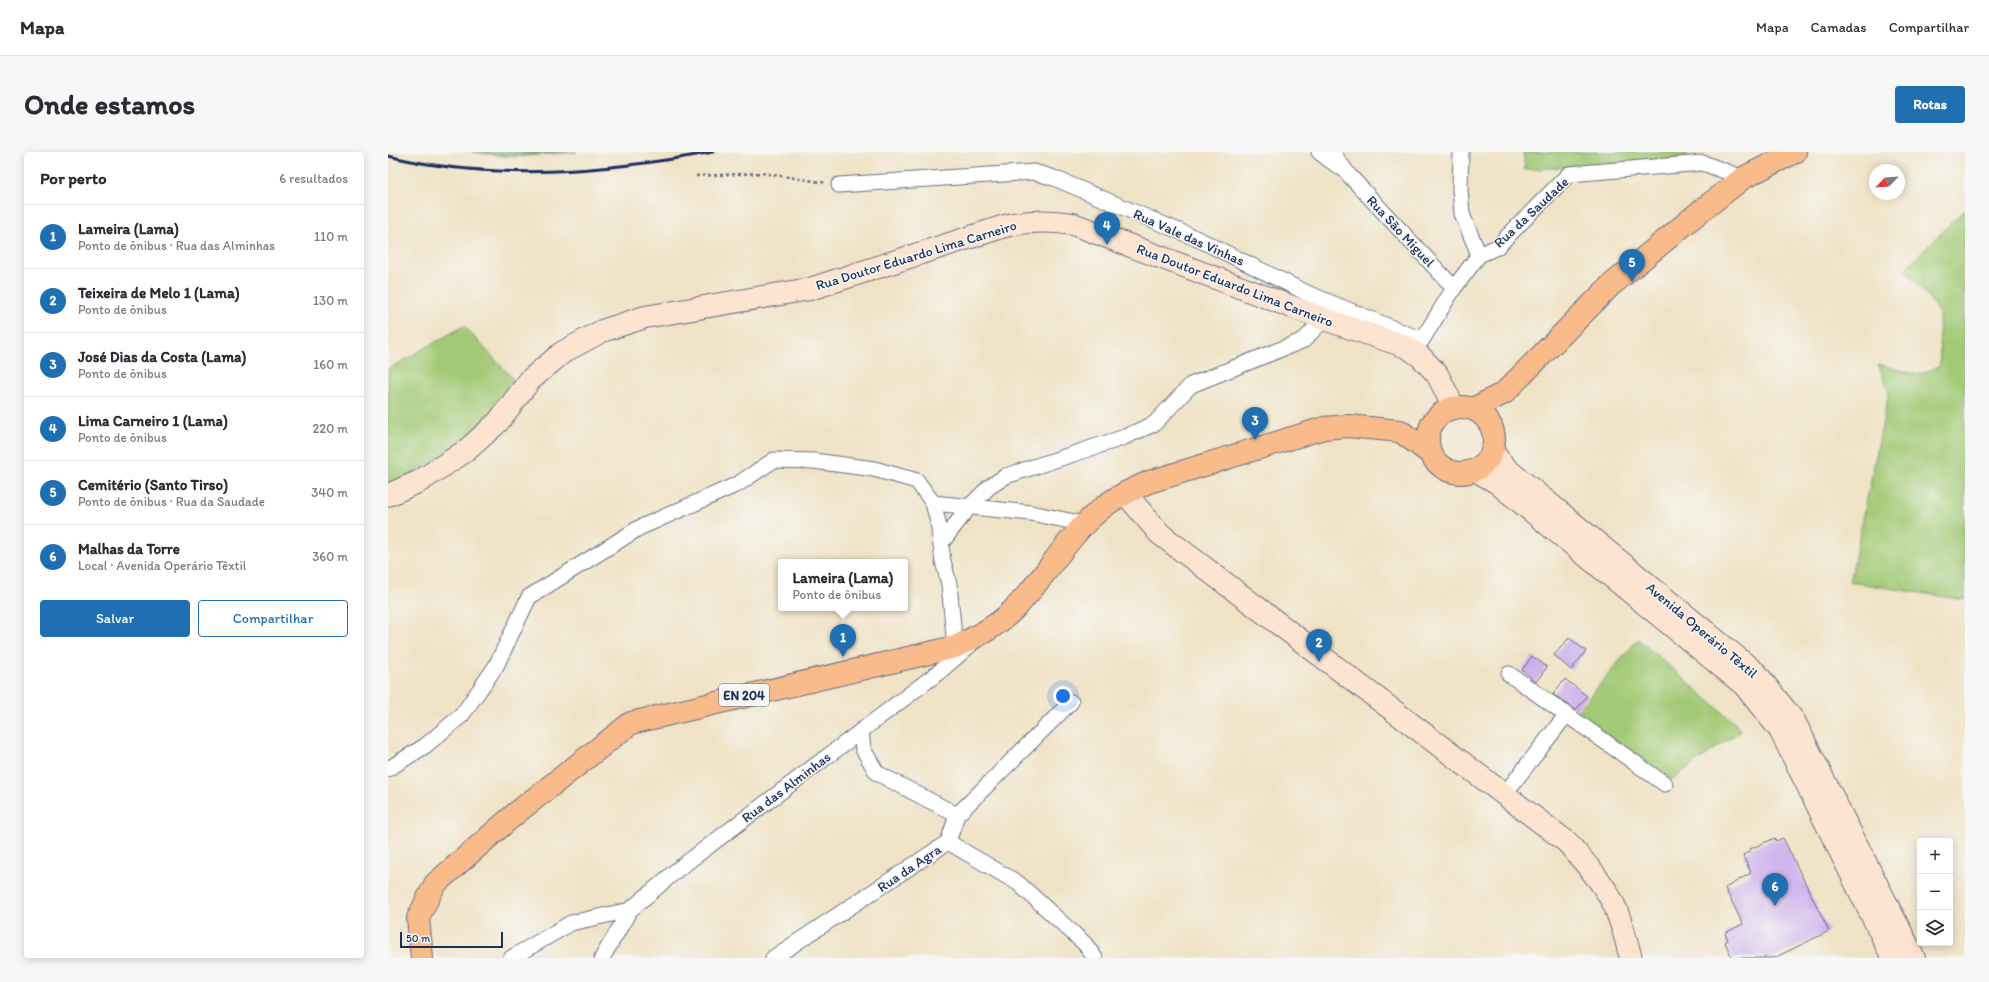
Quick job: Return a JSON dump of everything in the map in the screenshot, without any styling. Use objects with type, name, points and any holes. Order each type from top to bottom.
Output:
[{"type":"main road","name":"EN 204","points":[[1492,452],[1494,435],[1491,426],[1504,393],[1610,286],[1743,178],[1795,152]]},
{"type":"main road","name":"EN 204","points":[[422,958],[418,918],[435,884],[515,814],[631,723],[955,647],[987,632],[1014,610],[1084,524],[1102,508],[1125,493],[1149,482],[1324,428],[1348,426],[1400,431],[1504,393]]},
{"type":"main road","points":[[1431,454],[1429,435],[1455,412],[1487,419],[1491,426]]},
{"type":"main road","points":[[1400,431],[1431,454],[1437,462],[1450,471],[1465,473],[1475,470],[1482,466],[1492,452]]},
{"type":"street","name":"Rua São Miguel","points":[[1319,152],[1348,174]]},
{"type":"street","name":"Rua São Miguel","points":[[1332,152],[1348,174],[1454,288]]},
{"type":"street","points":[[1461,152],[1460,189],[1462,214],[1479,255]]},
{"type":"street","name":"Rua da Saudade","points":[[1454,288],[1479,255],[1497,247],[1570,174],[1702,157],[1743,178]]},
{"type":"street","name":"Rua Vale das Vinhas","points":[[839,185],[1034,172],[1054,178],[1200,240],[1307,293],[1422,340],[1454,288]]},
{"type":"street","name":"Rua Doutor Eduardo Lima Carneiro","points":[[388,495],[420,481],[467,450],[498,422],[530,380],[563,352],[602,331],[645,317],[810,289],[1005,226],[1026,221],[1051,220],[1073,224],[1324,319],[1407,347],[1420,356],[1437,374],[1455,412]]},
{"type":"street","points":[[942,542],[970,506],[989,487],[1006,476],[1122,438],[1154,424],[1191,386],[1304,340],[1324,319]]},
{"type":"street","name":"Avenida Operário Têxtil","points":[[1492,452],[1508,468],[1756,673],[1794,721],[1914,958]]},
{"type":"street","points":[[388,769],[425,746],[462,715],[496,666],[529,597],[639,528],[738,484],[774,460],[814,461],[874,469],[917,481],[933,504],[942,542],[943,561],[949,584],[955,647]]},
{"type":"street","name":"Avenida Operário Têxtil","points":[[1475,470],[1496,482],[1744,685],[1780,730],[1893,958]]},
{"type":"street","points":[[1125,493],[1160,534],[1504,796],[1567,842],[1598,878],[1612,899],[1631,958]]},
{"type":"street","points":[[933,504],[970,506],[1031,513],[1084,524]]},
{"type":"street","name":"Rua das Alminhas","points":[[602,958],[630,910],[677,870],[939,672],[987,632]]},
{"type":"street","points":[[1509,674],[1666,784]]},
{"type":"street","name":"Rua da Agra","points":[[773,958],[948,842],[957,815],[1071,702]]},
{"type":"street","points":[[1504,796],[1567,714]]},
{"type":"street","points":[[861,731],[863,749],[878,773],[957,815]]},
{"type":"street","points":[[948,842],[1018,883],[1085,944],[1095,958]]},
{"type":"street","points":[[518,957],[571,922],[630,910]]},
{"type":"path","points":[[696,176],[762,174],[839,185]]},
{"type":"green space","points":[[472,152],[577,152],[513,157]]},
{"type":"green space","points":[[1523,152],[1687,152],[1688,158],[1525,170]]},
{"type":"green space","points":[[1965,209],[1965,600],[1850,582],[1889,392],[1878,364],[1918,375],[1940,366],[1939,314],[1930,299],[1905,269]]},
{"type":"green space","points":[[464,326],[514,380],[498,408],[449,452],[388,487],[388,369]]},
{"type":"green space","points":[[1638,639],[1735,723],[1740,731],[1671,780],[1576,713]]},
{"type":"building","points":[[1569,638],[1586,651],[1571,670],[1554,655]]},
{"type":"building","points":[[1532,656],[1547,667],[1536,682],[1522,670]]},
{"type":"building","points":[[1565,679],[1587,696],[1576,710],[1553,694]]},
{"type":"building","points":[[1775,838],[1776,841],[1783,838],[1829,931],[1774,958],[1732,958],[1725,942],[1728,940],[1725,933],[1743,924],[1725,888],[1751,873],[1743,855],[1751,851],[1750,849]]},
{"type":"railway","points":[[388,156],[428,164],[469,169],[550,171],[632,165],[713,152]]},
{"type":"place","name":"Lima Carneiro 1 (Lama)","points":[[1107,245]]},
{"type":"place","name":"Cemitério (Santo Tirso)","points":[[1632,282]]},
{"type":"place","name":"José Dias da Costa (Lama)","points":[[1255,440]]},
{"type":"place","name":"Lameira (Lama)","points":[[843,657]]},
{"type":"place","name":"Teixeira de Melo 1 (Lama)","points":[[1319,662]]},
{"type":"place","name":"Malhas da Torre","points":[[1775,906]]}]
